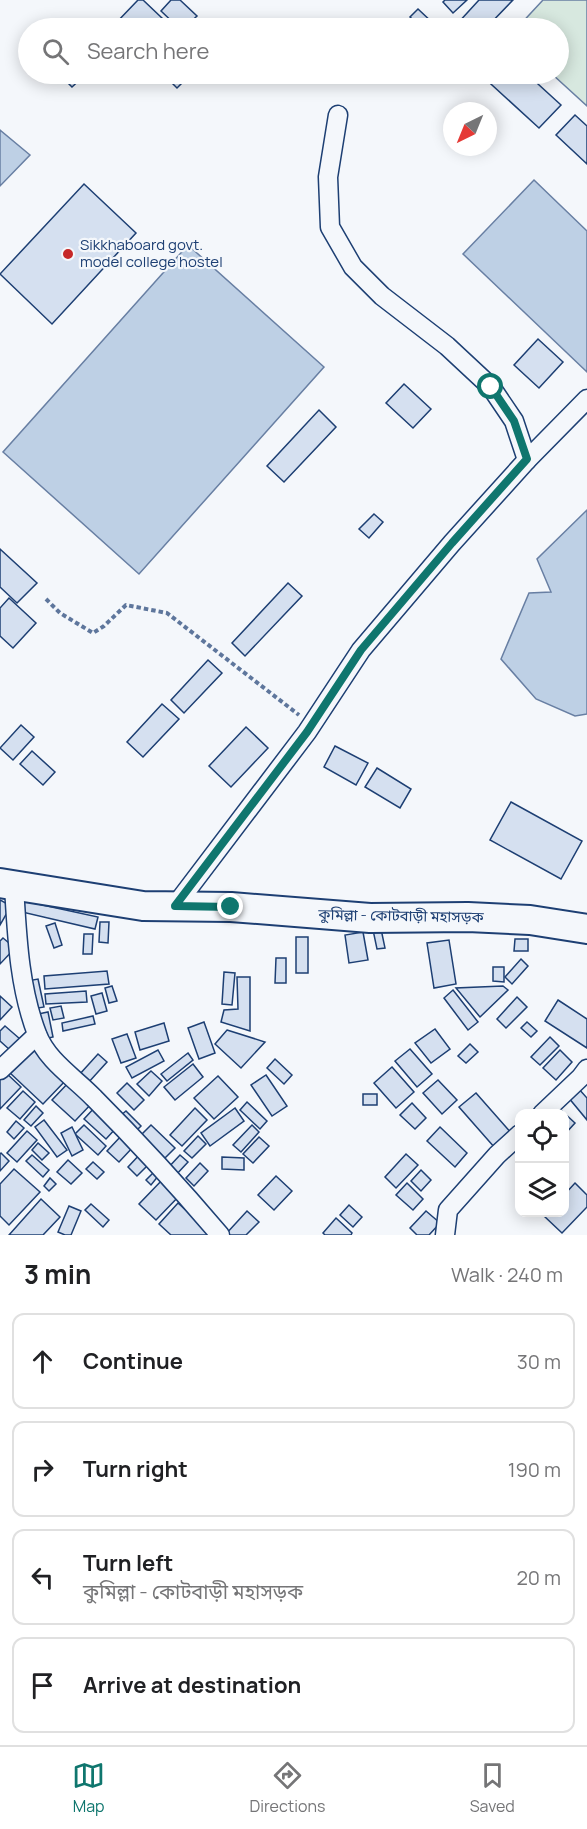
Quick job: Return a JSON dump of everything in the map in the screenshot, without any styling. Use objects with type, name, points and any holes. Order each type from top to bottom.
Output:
[{"type":"main road","name":"কুমিল্লা - কোটবাড়ী মহাসড়ক","points":[[7,885],[143,906],[231,907],[370,918],[520,919],[587,929]]},
{"type":"street","points":[[338,115],[328,177],[330,227],[353,267],[382,296],[447,346],[491,387],[514,421],[527,459]]},
{"type":"street","points":[[175,906],[311,725],[361,650],[527,459],[587,399]]},
{"type":"street","points":[[7,885],[24,995],[37,1035],[48,1054],[94,1097],[220,1235]]},
{"type":"street","points":[[0,1070],[37,1035]]},
{"type":"street","points":[[547,1109],[585,1076]]},
{"type":"street","points":[[445,1235],[448,1210],[515,1138]]},
{"type":"path","points":[[46,599],[60,613],[93,633],[126,605],[167,613],[311,725]]},
{"type":"shaded area","points":[[543,0],[587,0],[587,106],[563,84],[569,84],[569,18],[526,18]]},
{"type":"water","points":[[0,130],[30,155],[0,186]]},
{"type":"water","points":[[534,180],[587,231],[587,372],[463,254]]},
{"type":"water","points":[[188,245],[324,367],[139,574],[3,452]]},
{"type":"water","points":[[587,510],[587,714],[575,716],[536,699],[501,659],[529,593],[551,592],[537,559]]},
{"type":"building","points":[[138,0],[143,0],[162,18],[121,18]]},
{"type":"building","points":[[171,0],[180,0],[197,16],[195,18],[168,18],[161,11]]},
{"type":"building","points":[[445,0],[467,0],[453,13],[443,2]]},
{"type":"building","points":[[479,0],[513,0],[496,18],[462,18]]},
{"type":"building","points":[[418,9],[428,18],[411,18]]},
{"type":"building","points":[[491,84],[538,84],[561,105],[539,128]]},
{"type":"building","points":[[575,115],[587,126],[587,164],[556,135]]},
{"type":"building","name":"Sikkhaboard govt. model college hostel","points":[[84,184],[136,233],[52,324],[0,274]]},
{"type":"building","points":[[538,339],[563,362],[539,388],[514,365]]},
{"type":"building","points":[[404,384],[431,409],[413,428],[386,403]]},
{"type":"building","points":[[319,410],[336,427],[284,482],[267,466]]},
{"type":"building","points":[[374,514],[383,522],[369,538],[359,529]]},
{"type":"building","points":[[0,549],[37,583],[17,603],[0,587]]},
{"type":"building","points":[[288,583],[302,596],[245,656],[232,643]]},
{"type":"building","points":[[9,598],[36,623],[13,648],[0,636],[0,608]]},
{"type":"building","points":[[208,660],[222,673],[184,713],[171,700]]},
{"type":"building","points":[[162,704],[179,719],[143,757],[127,742]]},
{"type":"building","points":[[21,725],[34,737],[13,760],[0,748]]},
{"type":"building","points":[[246,727],[268,748],[231,787],[209,766]]},
{"type":"building","points":[[335,746],[368,763],[356,785],[324,767]]},
{"type":"building","points":[[32,751],[55,772],[43,785],[20,764]]},
{"type":"building","points":[[377,768],[411,789],[400,808],[365,787]]},
{"type":"building","points":[[511,802],[582,841],[561,879],[490,840]]},
{"type":"building","points":[[0,900],[11,906],[0,925]]},
{"type":"building","points":[[24,901],[98,917],[95,929],[22,912]]},
{"type":"building","points":[[100,922],[109,922],[108,943],[99,942]]},
{"type":"building","points":[[55,923],[62,945],[54,948],[46,926]]},
{"type":"building","points":[[381,929],[385,948],[377,949],[373,930]]},
{"type":"building","points":[[363,932],[368,960],[349,963],[345,935]]},
{"type":"building","points":[[84,934],[93,934],[92,954],[83,954]]},
{"type":"building","points":[[296,937],[308,937],[308,973],[296,973]]},
{"type":"building","points":[[3,938],[15,948],[0,964],[0,941]]},
{"type":"building","points":[[515,939],[528,939],[528,951],[514,951]]},
{"type":"building","points":[[449,940],[456,984],[434,988],[427,943]]},
{"type":"building","points":[[276,958],[286,958],[286,983],[275,983]]},
{"type":"building","points":[[521,959],[528,966],[512,984],[505,977]]},
{"type":"building","points":[[493,967],[504,967],[504,982],[493,981]]},
{"type":"building","points":[[107,971],[109,984],[45,989],[44,976]]},
{"type":"building","points":[[224,972],[235,973],[232,1005],[222,1004]]},
{"type":"building","points":[[237,977],[250,977],[250,1031],[221,1022],[224,1010],[238,1009]]},
{"type":"building","points":[[38,979],[44,1007],[33,1009],[27,981]]},
{"type":"building","points":[[112,986],[117,1001],[109,1003],[105,988]]},
{"type":"building","points":[[503,986],[508,990],[480,1017],[456,988]]},
{"type":"building","points":[[453,990],[478,1022],[468,1030],[444,998]]},
{"type":"building","points":[[86,991],[87,1002],[46,1004],[45,994]]},
{"type":"building","points":[[102,993],[107,1011],[96,1014],[91,996]]},
{"type":"building","points":[[0,996],[12,1007],[0,1020]]},
{"type":"building","points":[[517,997],[527,1007],[506,1028],[497,1019]]},
{"type":"building","points":[[558,1000],[587,1019],[587,1048],[545,1021]]},
{"type":"building","points":[[61,1006],[64,1018],[53,1020],[50,1008]]},
{"type":"building","points":[[48,1012],[53,1037],[44,1039],[38,1014]]},
{"type":"building","points":[[93,1016],[95,1024],[63,1031],[62,1023]]},
{"type":"building","points":[[204,1022],[215,1053],[199,1059],[188,1028]]},
{"type":"building","points":[[527,1022],[537,1031],[531,1037],[521,1028]]},
{"type":"building","points":[[164,1023],[169,1041],[140,1050],[135,1032]]},
{"type":"building","points":[[5,1026],[20,1039],[10,1050],[0,1041],[0,1031]]},
{"type":"building","points":[[435,1029],[450,1049],[431,1063],[415,1043]]},
{"type":"building","points":[[227,1030],[265,1042],[241,1068],[215,1044]]},
{"type":"building","points":[[127,1034],[136,1058],[121,1063],[112,1039]]},
{"type":"building","points":[[550,1037],[559,1046],[540,1065],[531,1057]]},
{"type":"building","points":[[470,1044],[478,1052],[466,1063],[458,1056]]},
{"type":"building","points":[[33,1046],[67,1079],[43,1104],[9,1072]]},
{"type":"building","points":[[410,1049],[432,1074],[417,1087],[395,1061]]},
{"type":"building","points":[[158,1050],[164,1061],[132,1078],[126,1067]]},
{"type":"building","points":[[560,1050],[572,1062],[556,1080],[543,1068]]},
{"type":"building","points":[[188,1053],[193,1060],[167,1081],[161,1074]]},
{"type":"building","points":[[98,1054],[107,1062],[88,1083],[79,1075]]},
{"type":"building","points":[[275,1059],[292,1075],[284,1084],[267,1068]]},
{"type":"building","points":[[193,1064],[203,1077],[175,1100],[164,1087]]},
{"type":"building","points":[[392,1067],[414,1092],[396,1108],[374,1083]]},
{"type":"building","points":[[4,1071],[21,1087],[0,1109],[0,1075]]},
{"type":"building","points":[[151,1071],[162,1081],[149,1096],[137,1084]]},
{"type":"building","points":[[266,1075],[287,1106],[272,1116],[251,1085]]},
{"type":"building","points":[[218,1076],[238,1097],[214,1119],[194,1098]]},
{"type":"building","points":[[438,1080],[457,1100],[442,1114],[423,1093]]},
{"type":"building","points":[[70,1081],[93,1102],[75,1121],[52,1100]]},
{"type":"building","points":[[127,1083],[144,1100],[134,1110],[117,1093]]},
{"type":"building","points":[[578,1088],[587,1098],[587,1120],[568,1097]]},
{"type":"building","points":[[23,1091],[35,1102],[20,1119],[7,1108]]},
{"type":"building","points":[[476,1093],[512,1134],[495,1148],[459,1107]]},
{"type":"building","points":[[363,1094],[377,1094],[377,1105],[363,1105]]},
{"type":"building","points":[[247,1102],[267,1121],[260,1129],[240,1110]]},
{"type":"building","points":[[412,1103],[426,1118],[415,1129],[400,1115]]},
{"type":"building","points":[[36,1106],[43,1113],[31,1126],[24,1120]]},
{"type":"building","points":[[96,1106],[117,1127],[106,1139],[84,1119]]},
{"type":"building","points":[[195,1108],[207,1120],[182,1146],[170,1135]]},
{"type":"building","points":[[235,1108],[244,1121],[210,1146],[201,1133]]},
{"type":"building","points":[[126,1111],[141,1126],[135,1132],[120,1116]]},
{"type":"building","points":[[569,1117],[575,1123],[569,1130]]},
{"type":"building","points":[[44,1120],[67,1150],[57,1157],[35,1127]]},
{"type":"building","points":[[16,1121],[24,1128],[14,1139],[7,1132]]},
{"type":"building","points":[[84,1125],[106,1146],[98,1155],[75,1134]]},
{"type":"building","points":[[151,1125],[175,1148],[163,1160],[140,1136]]},
{"type":"building","points":[[252,1125],[259,1132],[241,1152],[233,1145]]},
{"type":"building","points":[[72,1127],[83,1150],[72,1156],[61,1133]]},
{"type":"building","points":[[440,1127],[467,1153],[455,1167],[427,1141]]},
{"type":"building","points":[[27,1131],[37,1140],[17,1162],[7,1153]]},
{"type":"building","points":[[122,1135],[134,1146],[119,1162],[107,1151]]},
{"type":"building","points":[[198,1136],[206,1144],[192,1158],[184,1151]]},
{"type":"building","points":[[259,1137],[269,1146],[253,1163],[243,1154]]},
{"type":"building","points":[[38,1143],[49,1153],[42,1160],[32,1150]]},
{"type":"building","points":[[142,1152],[152,1161],[137,1176],[128,1167]]},
{"type":"building","points":[[0,1154],[9,1161],[0,1171]]},
{"type":"building","points":[[406,1154],[418,1165],[396,1188],[385,1177]]},
{"type":"building","points":[[32,1155],[49,1170],[43,1177],[26,1161]]},
{"type":"building","points":[[180,1155],[188,1162],[175,1176],[167,1169]]},
{"type":"building","points":[[222,1157],[244,1158],[244,1170],[222,1169]]},
{"type":"building","points":[[68,1160],[82,1173],[71,1184],[57,1172]]},
{"type":"building","points":[[93,1162],[104,1172],[97,1179],[86,1169]]},
{"type":"building","points":[[200,1163],[208,1171],[194,1186],[186,1178]]},
{"type":"building","points":[[14,1169],[40,1192],[9,1225],[0,1216],[0,1184]]},
{"type":"building","points":[[421,1170],[431,1180],[421,1191],[411,1181]]},
{"type":"building","points":[[155,1171],[159,1175],[151,1185],[146,1180]]},
{"type":"building","points":[[276,1176],[292,1191],[274,1210],[258,1195]]},
{"type":"building","points":[[50,1178],[56,1184],[49,1191],[44,1186]]},
{"type":"building","points":[[164,1178],[181,1194],[156,1220],[139,1204]]},
{"type":"building","points":[[407,1183],[423,1199],[413,1210],[396,1195]]},
{"type":"building","points":[[575,1183],[587,1195],[587,1207],[562,1233],[545,1217],[569,1217],[569,1190]]},
{"type":"building","points":[[41,1199],[60,1217],[43,1235],[9,1235]]},
{"type":"building","points":[[178,1203],[213,1235],[171,1235],[159,1224]]},
{"type":"building","points":[[91,1204],[109,1220],[103,1227],[85,1210]]},
{"type":"building","points":[[349,1205],[362,1217],[353,1227],[340,1215]]},
{"type":"building","points":[[69,1206],[81,1211],[71,1235],[65,1235],[58,1232]]},
{"type":"building","points":[[247,1211],[259,1222],[246,1235],[225,1235]]},
{"type":"building","points":[[426,1211],[440,1223],[429,1235],[417,1235],[410,1228]]},
{"type":"building","points":[[336,1218],[352,1233],[351,1235],[325,1235],[323,1233]]},
{"type":"place","name":"Sikkhaboard govt. model college hostel","points":[[68,254]]},
{"type":"route","points":[[231,907],[175,906],[307,732],[361,650],[527,459],[514,421],[491,387]]}]
